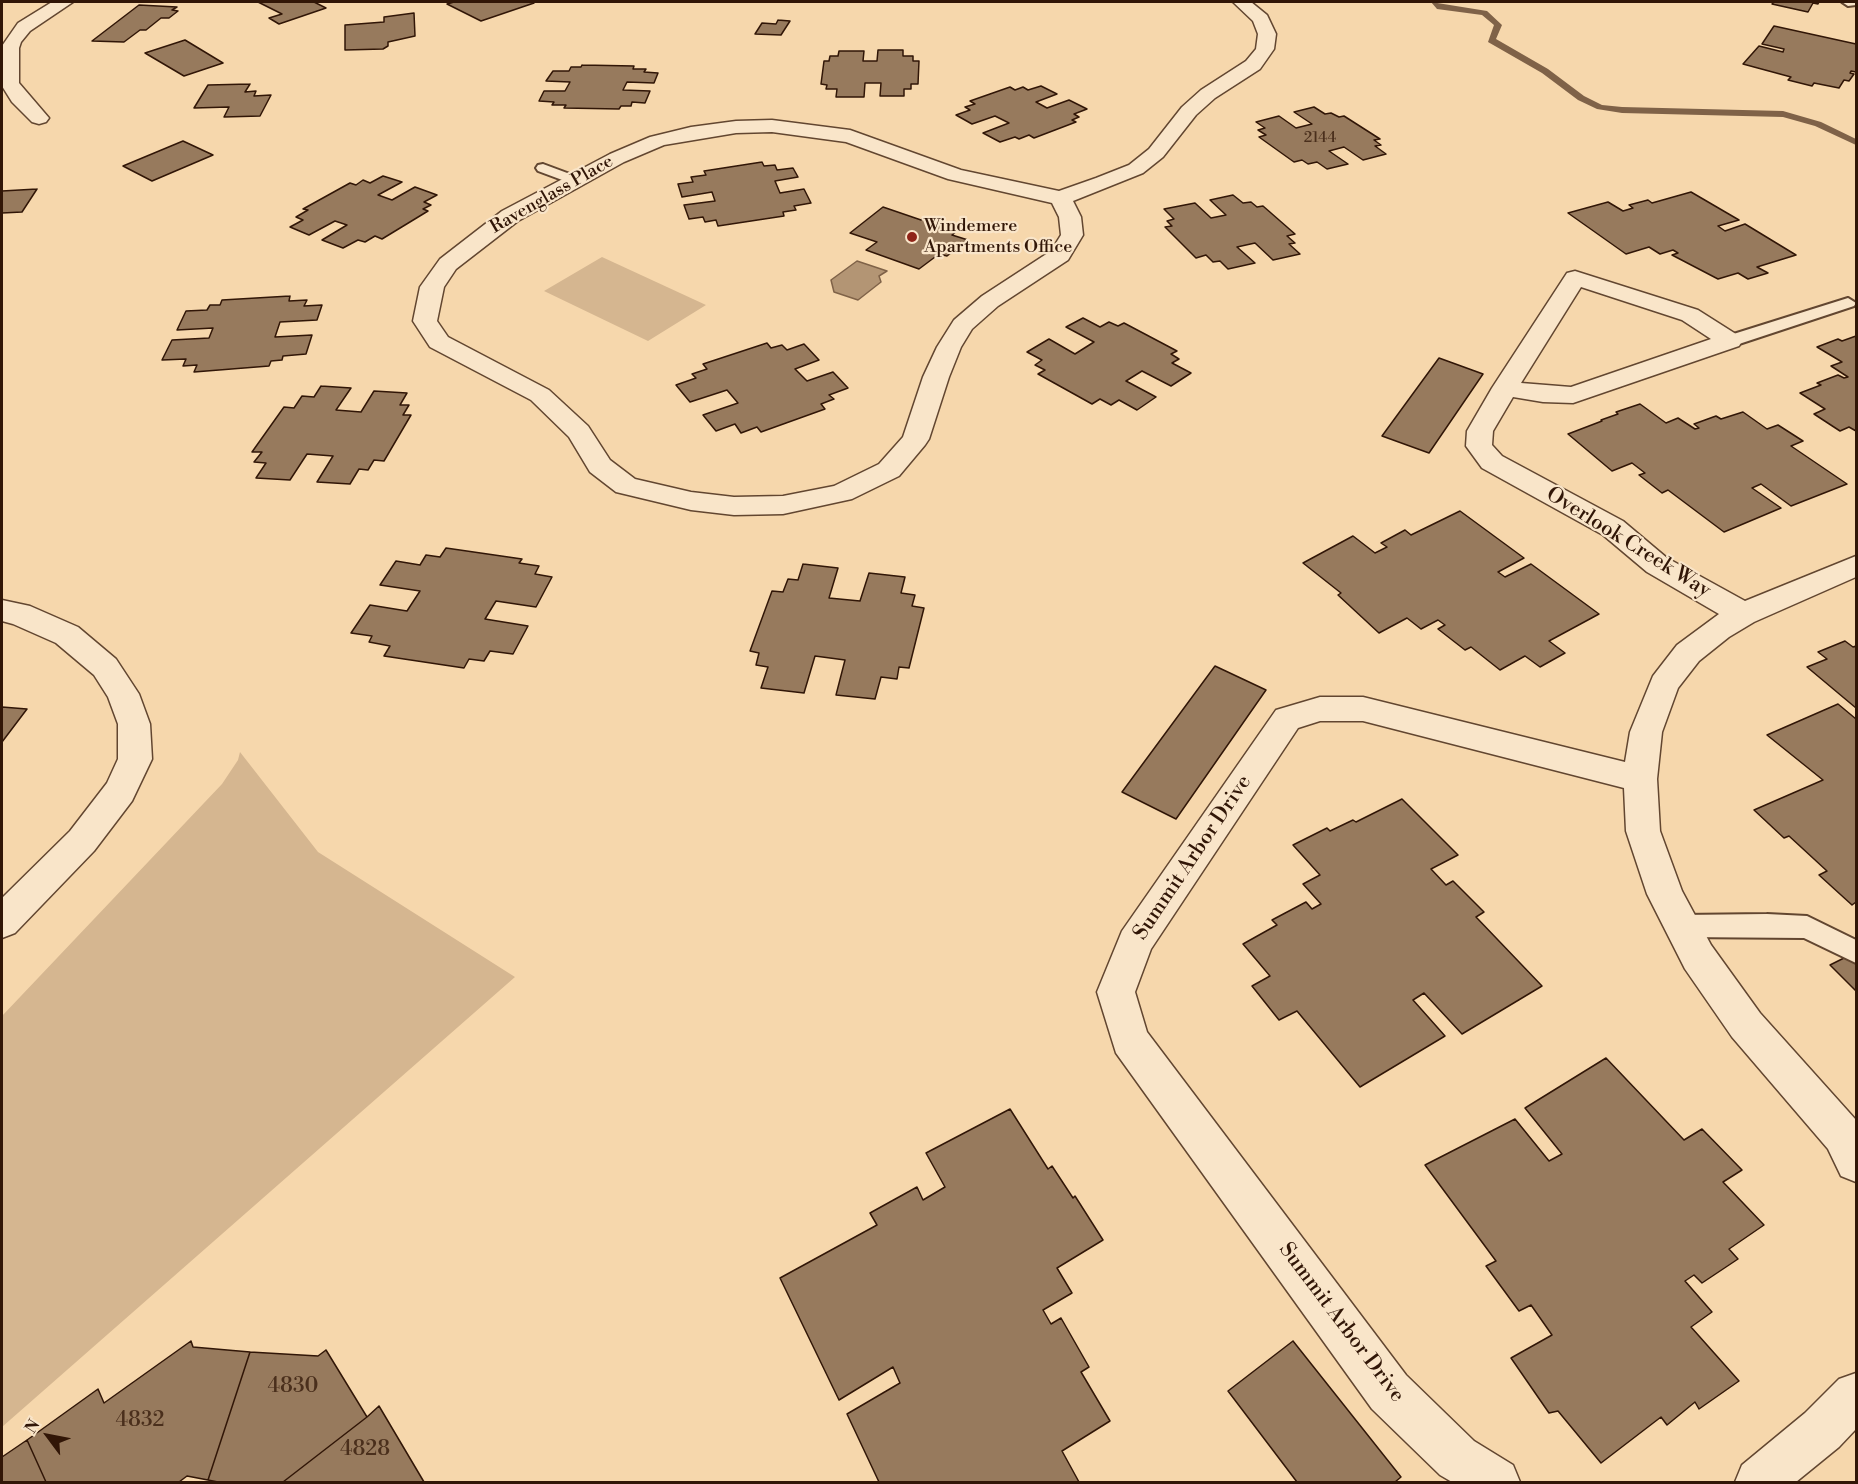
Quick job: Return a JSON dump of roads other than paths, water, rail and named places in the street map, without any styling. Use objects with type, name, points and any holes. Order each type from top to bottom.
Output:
[{"type":"street","points":[[39,118],[19,98],[9,83],[10,48],[12,41],[24,27],[63,2]]},
{"type":"street","points":[[1061,198],[1136,169],[1156,153],[1189,111],[1208,94],[1253,65],[1264,49],[1267,34],[1261,19],[1242,2]]},
{"type":"street","name":"Ravenglass Place","points":[[772,126],[850,135],[954,175],[1061,198],[1070,217],[1072,235],[1060,255],[990,301],[963,325],[949,347],[936,377],[916,439],[889,470],[842,493],[783,505],[734,506],[676,499],[626,486],[600,466],[579,432],[540,395],[439,342],[425,321],[432,287],[448,264],[510,216],[617,158],[657,141],[691,133],[736,127],[772,126]]},
{"type":"street","name":"Overlook Creek Way","points":[[1730,341],[1690,315],[1575,278],[1480,431],[1479,446],[1492,462],[1613,528],[1657,565],[1743,614]]},
{"type":"street","points":[[1505,388],[1543,394],[1573,395],[1730,341]]},
{"type":"street","points":[[1857,566],[1743,614],[1718,629],[1688,653],[1664,684],[1647,732],[1640,779],[1643,831],[1665,894],[1698,957],[1746,1025],[1843,1135],[1857,1162]]},
{"type":"street","points":[[2,611],[19,614],[67,635],[105,667],[123,694],[134,724],[135,759],[120,791],[82,841],[2,922]]},
{"type":"street","name":"Summit Arbor Drive","points":[[1496,1482],[1457,1458],[1389,1392],[1130,1040],[1116,992],[1135,942],[1287,719],[1320,709],[1363,709],[1640,779]]},
{"type":"street","points":[[1759,1482],[1822,1430],[1857,1396]]},
{"type":"lane","points":[[1848,2],[1857,2]]},
{"type":"lane","points":[[543,168],[573,180]]},
{"type":"lane","points":[[1730,341],[1848,303]]},
{"type":"lane","points":[[1681,926],[1767,924],[1807,927],[1856,952]]},
{"type":"waterway","points":[[1435,2],[1440,7],[1484,13],[1498,25],[1491,40],[1545,71],[1581,98],[1600,107],[1622,110],[1783,114],[1818,124],[1856,142]]},
{"type":"place","name":"Windemere Apartments Office","points":[[912,237]]}]
